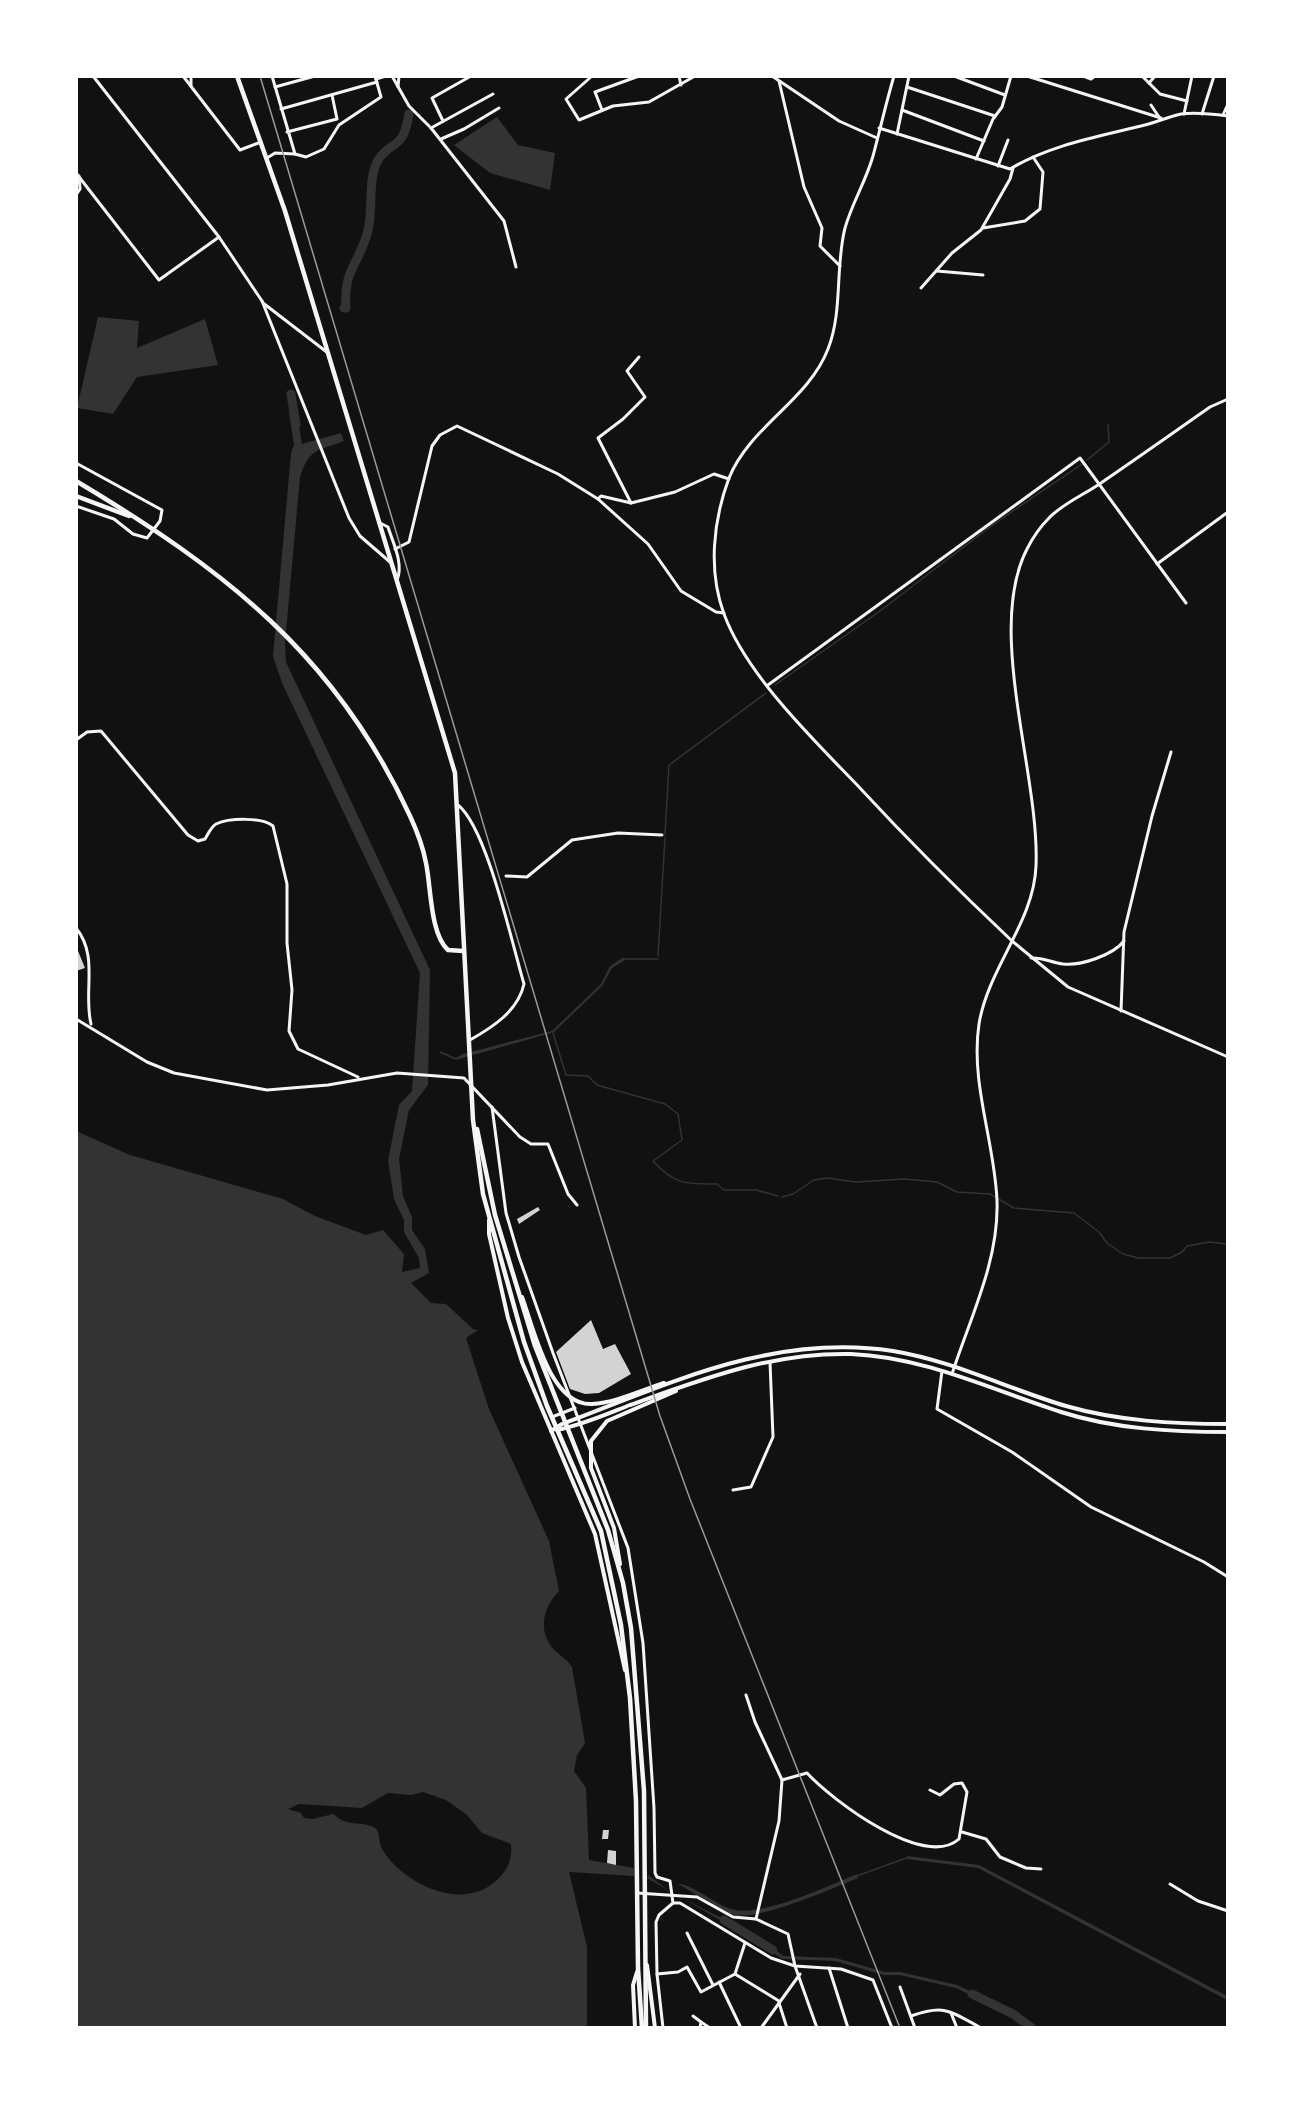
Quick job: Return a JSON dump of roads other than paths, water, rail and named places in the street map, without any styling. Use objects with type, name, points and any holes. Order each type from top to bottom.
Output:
[{"type":"highway","points":[[237,76],[267,158],[328,353],[455,773],[473,1120],[489,1219],[524,1342],[608,1554],[621,1625],[636,1801],[638,1968],[644,2028]]},
{"type":"highway","points":[[76,481],[153,529],[224,578],[296,645],[332,688],[363,731],[403,800],[423,848],[440,939],[448,950],[463,951]]},
{"type":"highway","points":[[76,496],[137,519]]},
{"type":"highway","points":[[471,1084],[481,1152],[495,1215],[513,1278],[560,1414],[605,1521],[623,1584],[631,1628],[642,1760],[646,1894],[646,1961],[643,2003]]},
{"type":"main road","points":[[489,1219],[489,1234],[508,1318],[522,1362],[581,1500],[600,1553],[628,1688]]},
{"type":"main road","points":[[513,1278],[557,1385],[566,1396],[579,1403],[592,1404],[692,1375]]},
{"type":"main road","points":[[551,1431],[562,1424],[707,1370],[759,1355],[828,1347],[893,1351],[954,1367],[1066,1406],[1113,1417],[1186,1424],[1227,1424]]},
{"type":"main road","points":[[623,1584],[614,1528],[589,1459],[591,1441],[600,1427],[618,1415],[710,1376],[770,1360],[850,1354],[889,1358],[952,1374],[1063,1413],[1111,1424],[1185,1432],[1227,1432]]},
{"type":"main road","points":[[551,1431],[694,1383]]},
{"type":"main road","points":[[646,1961],[655,2028]]},
{"type":"main road","points":[[635,2028],[633,1986],[638,1968]]},
{"type":"street","points":[[93,76],[219,237],[261,301],[356,531],[383,558],[392,563]]},
{"type":"street","points":[[183,76],[240,150],[261,142]]},
{"type":"street","points":[[191,76],[192,86]]},
{"type":"street","points":[[272,76],[295,154]]},
{"type":"street","points":[[275,87],[315,76]]},
{"type":"street","points":[[281,109],[386,76]]},
{"type":"street","points":[[392,76],[398,90],[441,139],[504,221],[516,267]]},
{"type":"street","points":[[398,90],[399,76]]},
{"type":"street","points":[[443,121],[432,98],[471,76]]},
{"type":"street","points":[[592,76],[566,99],[579,120],[613,106],[649,102],[694,76]]},
{"type":"street","points":[[602,110],[595,92],[639,76]]},
{"type":"street","points":[[679,76],[681,85]]},
{"type":"street","points":[[772,76],[839,121],[877,138]]},
{"type":"street","points":[[894,76],[873,158],[845,227],[834,325],[822,363],[811,379],[754,439],[736,463],[729,479],[718,517],[715,550],[717,583],[724,613],[746,656],[827,757],[934,868],[1031,958],[1068,987],[1227,1058]]},
{"type":"street","points":[[897,134],[909,76]]},
{"type":"street","points":[[954,76],[1005,95]]},
{"type":"street","points":[[976,159],[995,116],[1002,107],[1011,76]]},
{"type":"street","points":[[1083,76],[1091,79],[1095,76]]},
{"type":"street","points":[[1142,76],[1160,94],[1187,101]]},
{"type":"street","points":[[1149,83],[1155,76]]},
{"type":"street","points":[[1184,114],[1192,76]]},
{"type":"street","points":[[1202,114],[1214,76]]},
{"type":"street","points":[[1030,77],[1161,118]]},
{"type":"street","points":[[267,158],[275,153],[295,154],[306,158],[324,149],[339,125],[381,97],[376,79]]},
{"type":"street","points":[[779,81],[804,187],[822,228],[820,246],[840,266]]},
{"type":"street","points":[[907,87],[995,116]]},
{"type":"street","points":[[287,132],[337,119],[332,94]]},
{"type":"street","points":[[431,128],[493,94]]},
{"type":"street","points":[[879,128],[998,166],[1013,167],[1074,142],[1161,118],[1184,114],[1225,116],[1227,104]]},
{"type":"street","points":[[1151,105],[1161,118]]},
{"type":"street","points":[[441,139],[464,129],[499,108]]},
{"type":"street","points":[[902,110],[984,141]]},
{"type":"street","points":[[998,166],[1008,140]]},
{"type":"street","points":[[983,228],[1025,221],[1040,209],[1043,172],[1033,157]]},
{"type":"street","points":[[921,288],[952,253],[983,228],[1010,179],[1013,167]]},
{"type":"street","points":[[78,175],[159,280],[219,237]]},
{"type":"street","points":[[76,195],[80,189],[78,175]]},
{"type":"street","points":[[936,270],[983,275]]},
{"type":"street","points":[[261,301],[328,353]]},
{"type":"street","points":[[631,503],[598,438],[624,419],[645,397],[627,371],[639,357]]},
{"type":"street","points":[[952,1374],[993,1252],[997,1209],[996,1181],[979,1068],[980,1023],[1011,940],[1034,890],[1035,832],[1012,646],[1012,597],[1026,550],[1049,518],[1210,407],[1227,399]]},
{"type":"street","points":[[395,549],[409,542],[432,446],[448,430],[457,426],[558,474],[598,499],[648,544],[681,591],[716,612],[724,613]]},
{"type":"street","points":[[768,685],[1080,458],[1186,603]]},
{"type":"street","points":[[76,463],[162,510],[160,521],[147,538],[133,534],[114,519],[76,506]]},
{"type":"street","points":[[598,499],[601,496],[631,503],[675,492],[714,474],[729,479]]},
{"type":"street","points":[[1157,564],[1227,512]]},
{"type":"street","points":[[380,524],[388,527],[401,572],[398,580]]},
{"type":"street","points":[[76,740],[87,732],[101,731],[188,835],[198,841],[205,840],[213,826],[225,821],[260,820],[273,826],[287,884],[287,944],[292,990],[289,1031],[298,1049],[359,1077]]},
{"type":"street","points":[[1121,1011],[1124,932],[1152,816],[1171,752]]},
{"type":"street","points":[[458,805],[470,819],[482,842],[524,984],[520,998],[508,1014],[469,1041]]},
{"type":"street","points":[[506,876],[527,877],[572,840],[624,833],[662,835]]},
{"type":"street","points":[[76,928],[91,955],[87,990],[91,1025]]},
{"type":"street","points":[[1031,958],[1039,957],[1067,965],[1112,952],[1124,941]]},
{"type":"street","points":[[76,1018],[91,1025],[147,1062],[174,1072],[275,1090],[410,1072],[464,1078],[526,1141],[548,1144],[568,1194],[577,1205]]},
{"type":"street","points":[[492,1107],[506,1213],[528,1286],[628,1548],[643,1643],[651,1759],[655,1873],[657,1877],[670,1881],[673,1903]]},
{"type":"street","points":[[495,1215],[506,1213]]},
{"type":"street","points":[[733,1490],[751,1487],[773,1437],[770,1360]]},
{"type":"street","points":[[942,1371],[937,1409],[1012,1452],[1091,1507],[1195,1557],[1227,1577]]},
{"type":"street","points":[[552,1417],[575,1408]]},
{"type":"street","points":[[746,1695],[755,1722],[782,1780],[779,1821],[756,1919]]},
{"type":"street","points":[[642,1760],[651,1759]]},
{"type":"street","points":[[782,1780],[807,1773],[844,1808],[910,1842],[939,1848],[954,1843],[962,1832],[961,1818],[967,1792],[963,1784],[954,1784],[940,1795],[930,1790]]},
{"type":"street","points":[[962,1832],[986,1839],[1000,1857],[1026,1868],[1041,1869]]},
{"type":"street","points":[[1170,1884],[1198,1901],[1227,1911]]},
{"type":"street","points":[[637,1893],[672,1894],[698,1898],[733,1917],[756,1919],[788,1934],[795,1966],[800,1974],[817,2028]]},
{"type":"street","points":[[663,2028],[657,1974],[657,1918],[673,1903],[680,1903],[771,1958],[795,1966],[851,1971],[873,1980],[892,2028]]},
{"type":"street","points":[[687,1933],[713,1985]]},
{"type":"street","points":[[657,1974],[678,1972],[687,1967],[701,1992],[735,1974],[745,1943]]},
{"type":"street","points":[[829,1968],[848,2028]]},
{"type":"street","points":[[735,1974],[779,2002],[787,2028]]},
{"type":"street","points":[[761,2028],[800,1974]]},
{"type":"street","points":[[719,1982],[741,2028]]},
{"type":"street","points":[[900,1987],[915,2028]]},
{"type":"street","points":[[911,2016],[936,2008],[980,2027]]},
{"type":"street","points":[[951,2013],[957,2028]]},
{"type":"street","points":[[693,2016],[710,2028]]},
{"type":"street","points":[[700,2028],[701,2022]]},
{"type":"waterway","points":[[344,308],[346,308],[349,276],[369,225],[374,170],[382,155],[400,140],[409,114]]},
{"type":"waterway","points":[[291,394],[296,425]]},
{"type":"waterway","points":[[1087,460],[1109,442],[1108,425]]},
{"type":"waterway","points":[[775,685],[880,611],[991,526],[1082,464]]},
{"type":"waterway","points":[[665,834],[669,765],[766,693]]},
{"type":"waterway","points":[[658,956],[665,837]]},
{"type":"waterway","points":[[625,959],[658,959]]},
{"type":"waterway","points":[[553,1033],[566,1075],[588,1076],[597,1085],[665,1104],[678,1114],[682,1140],[653,1161],[668,1175],[682,1182],[717,1184],[724,1190],[756,1190],[778,1196]]},
{"type":"waterway","points":[[782,1197],[793,1194],[814,1180],[827,1178],[856,1182],[904,1179],[937,1182],[957,1192],[990,1194],[1014,1208],[1074,1213],[1099,1232],[1107,1243],[1123,1254],[1138,1258],[1170,1258],[1182,1252],[1187,1246],[1209,1242],[1228,1244]]},
{"type":"waterway","points":[[857,1876],[909,1857]]},
{"type":"waterway","points":[[724,1920],[773,1950]]},
{"type":"waterway","points":[[972,1994],[1013,2014],[1032,2028]]},
{"type":"railway","points":[[260,76],[660,1416],[690,1499],[900,2028]]}]
